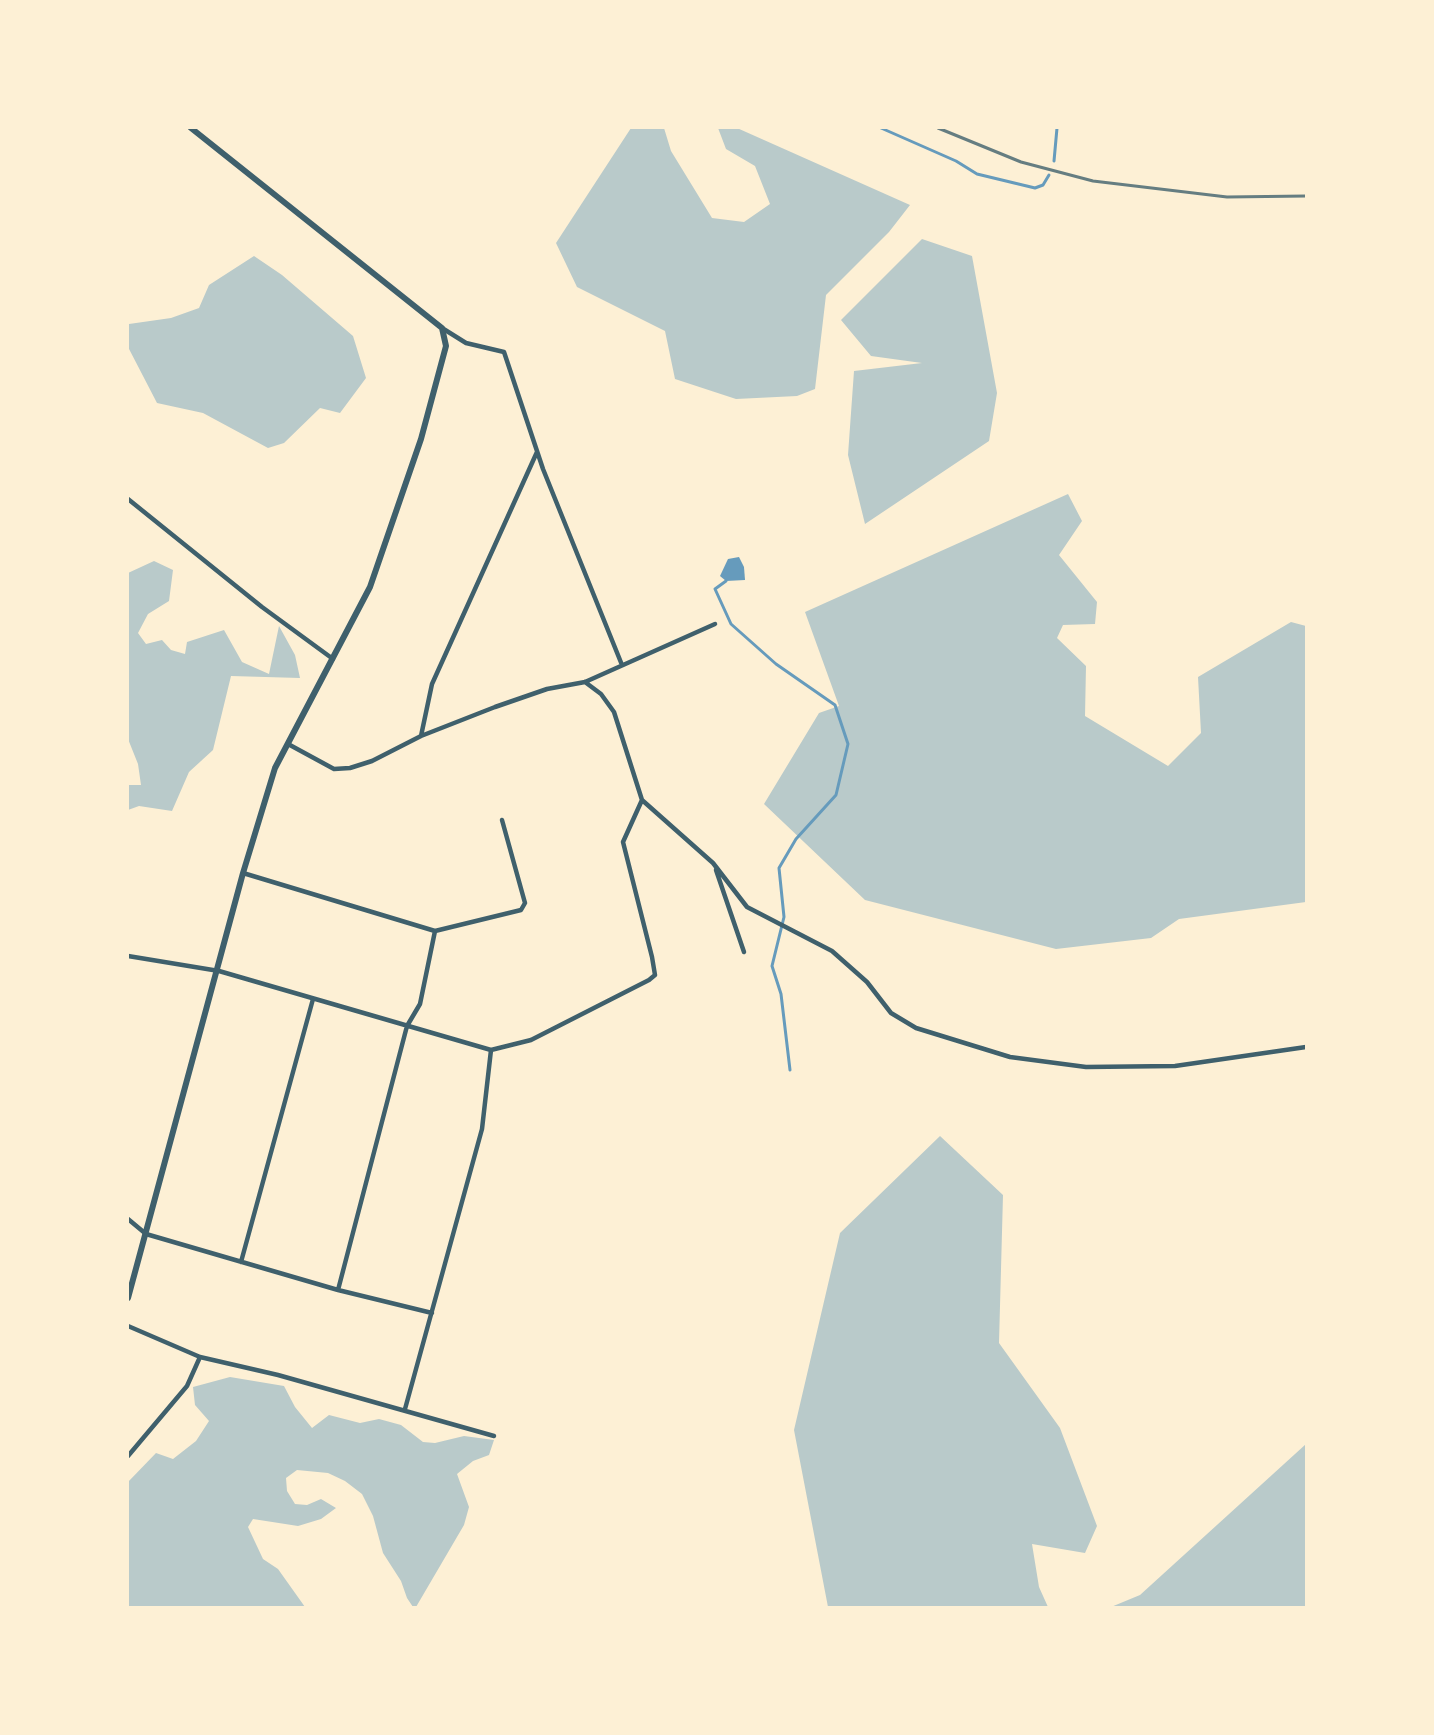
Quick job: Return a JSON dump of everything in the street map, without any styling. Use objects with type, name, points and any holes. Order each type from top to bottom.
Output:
[{"type":"street","points":[[191,128],[442,328],[466,343],[504,352],[537,452],[622,665]]},
{"type":"street","points":[[128,1298],[219,971],[243,873],[275,768],[370,587],[421,439],[446,346],[442,328]]},
{"type":"street","points":[[421,736],[432,684],[537,452]]},
{"type":"street","points":[[128,499],[262,607],[333,659]]},
{"type":"street","points":[[288,744],[334,769],[350,768],[372,761],[421,736],[547,688],[585,682],[715,624]]},
{"type":"street","points":[[585,682],[601,694],[614,712],[642,800],[713,863],[747,907],[832,951],[867,982],[891,1013],[916,1028],[1010,1057],[1086,1067],[1175,1066],[1306,1047]]},
{"type":"street","points":[[128,956],[219,971],[491,1050],[531,1040],[656,975],[622,842],[642,800]]},
{"type":"street","points":[[243,873],[435,931],[520,910],[525,903],[502,820]]},
{"type":"street","points":[[713,863],[729,903],[744,952]]},
{"type":"street","points":[[338,1290],[407,1026],[420,1004],[435,931]]},
{"type":"street","points":[[241,1262],[313,999]]},
{"type":"street","points":[[405,1409],[482,1129],[491,1050]]},
{"type":"street","points":[[128,1219],[146,1234],[338,1290],[432,1313]]},
{"type":"street","points":[[128,1326],[200,1357],[405,1409],[494,1436]]},
{"type":"street","points":[[128,1456],[187,1386],[200,1357]]},
{"type":"shaded area","points":[[631,128],[664,128],[671,151],[712,218],[744,222],[770,204],[755,166],[726,149],[718,128],[737,128],[910,205],[889,232],[826,295],[815,389],[797,396],[736,399],[675,379],[665,331],[577,287],[556,243]]},
{"type":"shaded area","points":[[922,239],[972,256],[997,393],[989,441],[865,524],[848,455],[854,371],[922,363],[871,356],[841,320]]},
{"type":"shaded area","points":[[254,256],[282,275],[353,336],[366,378],[340,413],[320,408],[284,443],[268,448],[203,413],[157,403],[128,347],[129,324],[171,318],[199,308],[209,285]]},
{"type":"shaded area","points":[[1068,494],[1082,521],[1059,555],[1097,602],[1095,624],[1063,625],[1057,638],[1086,666],[1085,716],[1168,766],[1201,733],[1198,677],[1291,622],[1306,626],[1306,902],[1179,919],[1151,938],[1056,949],[865,900],[764,804],[819,713],[839,706],[805,612]]},
{"type":"shaded area","points":[[154,561],[173,570],[169,601],[148,614],[138,633],[146,644],[162,640],[171,650],[185,654],[187,642],[224,630],[242,662],[269,674],[279,626],[295,655],[300,678],[231,676],[213,750],[189,772],[172,811],[139,806],[128,810],[128,785],[141,785],[138,764],[128,739],[128,573]]},
{"type":"shaded area","points":[[940,1136],[1003,1195],[999,1343],[1060,1428],[1097,1526],[1085,1553],[1032,1544],[1039,1587],[1048,1607],[828,1607],[794,1430],[840,1233]]},
{"type":"shaded area","points":[[230,1377],[284,1386],[295,1407],[312,1428],[329,1415],[360,1423],[379,1419],[401,1425],[423,1442],[435,1443],[464,1436],[494,1440],[489,1455],[473,1461],[457,1474],[469,1507],[464,1525],[416,1607],[413,1607],[407,1598],[401,1581],[383,1553],[373,1516],[362,1494],[345,1481],[328,1473],[297,1470],[286,1478],[287,1491],[295,1504],[307,1505],[321,1499],[336,1508],[321,1519],[298,1526],[253,1519],[248,1527],[263,1559],[278,1569],[305,1607],[128,1607],[128,1482],[156,1453],[173,1459],[196,1441],[209,1421],[195,1405],[193,1387]]},
{"type":"shaded area","points":[[1306,1444],[1306,1607],[1111,1607],[1140,1595]]},
{"type":"water","points":[[739,557],[744,567],[745,580],[726,581],[720,576],[728,559]]},
{"type":"waterway","points":[[881,128],[956,161],[977,174],[1035,188],[1043,185],[1049,175]]},
{"type":"waterway","points":[[1054,161],[1057,128]]},
{"type":"waterway","points":[[726,581],[715,589],[731,624],[776,664],[835,705],[848,744],[836,795],[796,839],[779,868],[784,917],[772,966],[781,994],[790,1070]]},
{"type":"railway","points":[[938,128],[1021,162],[1093,181],[1227,197],[1306,196]]}]
